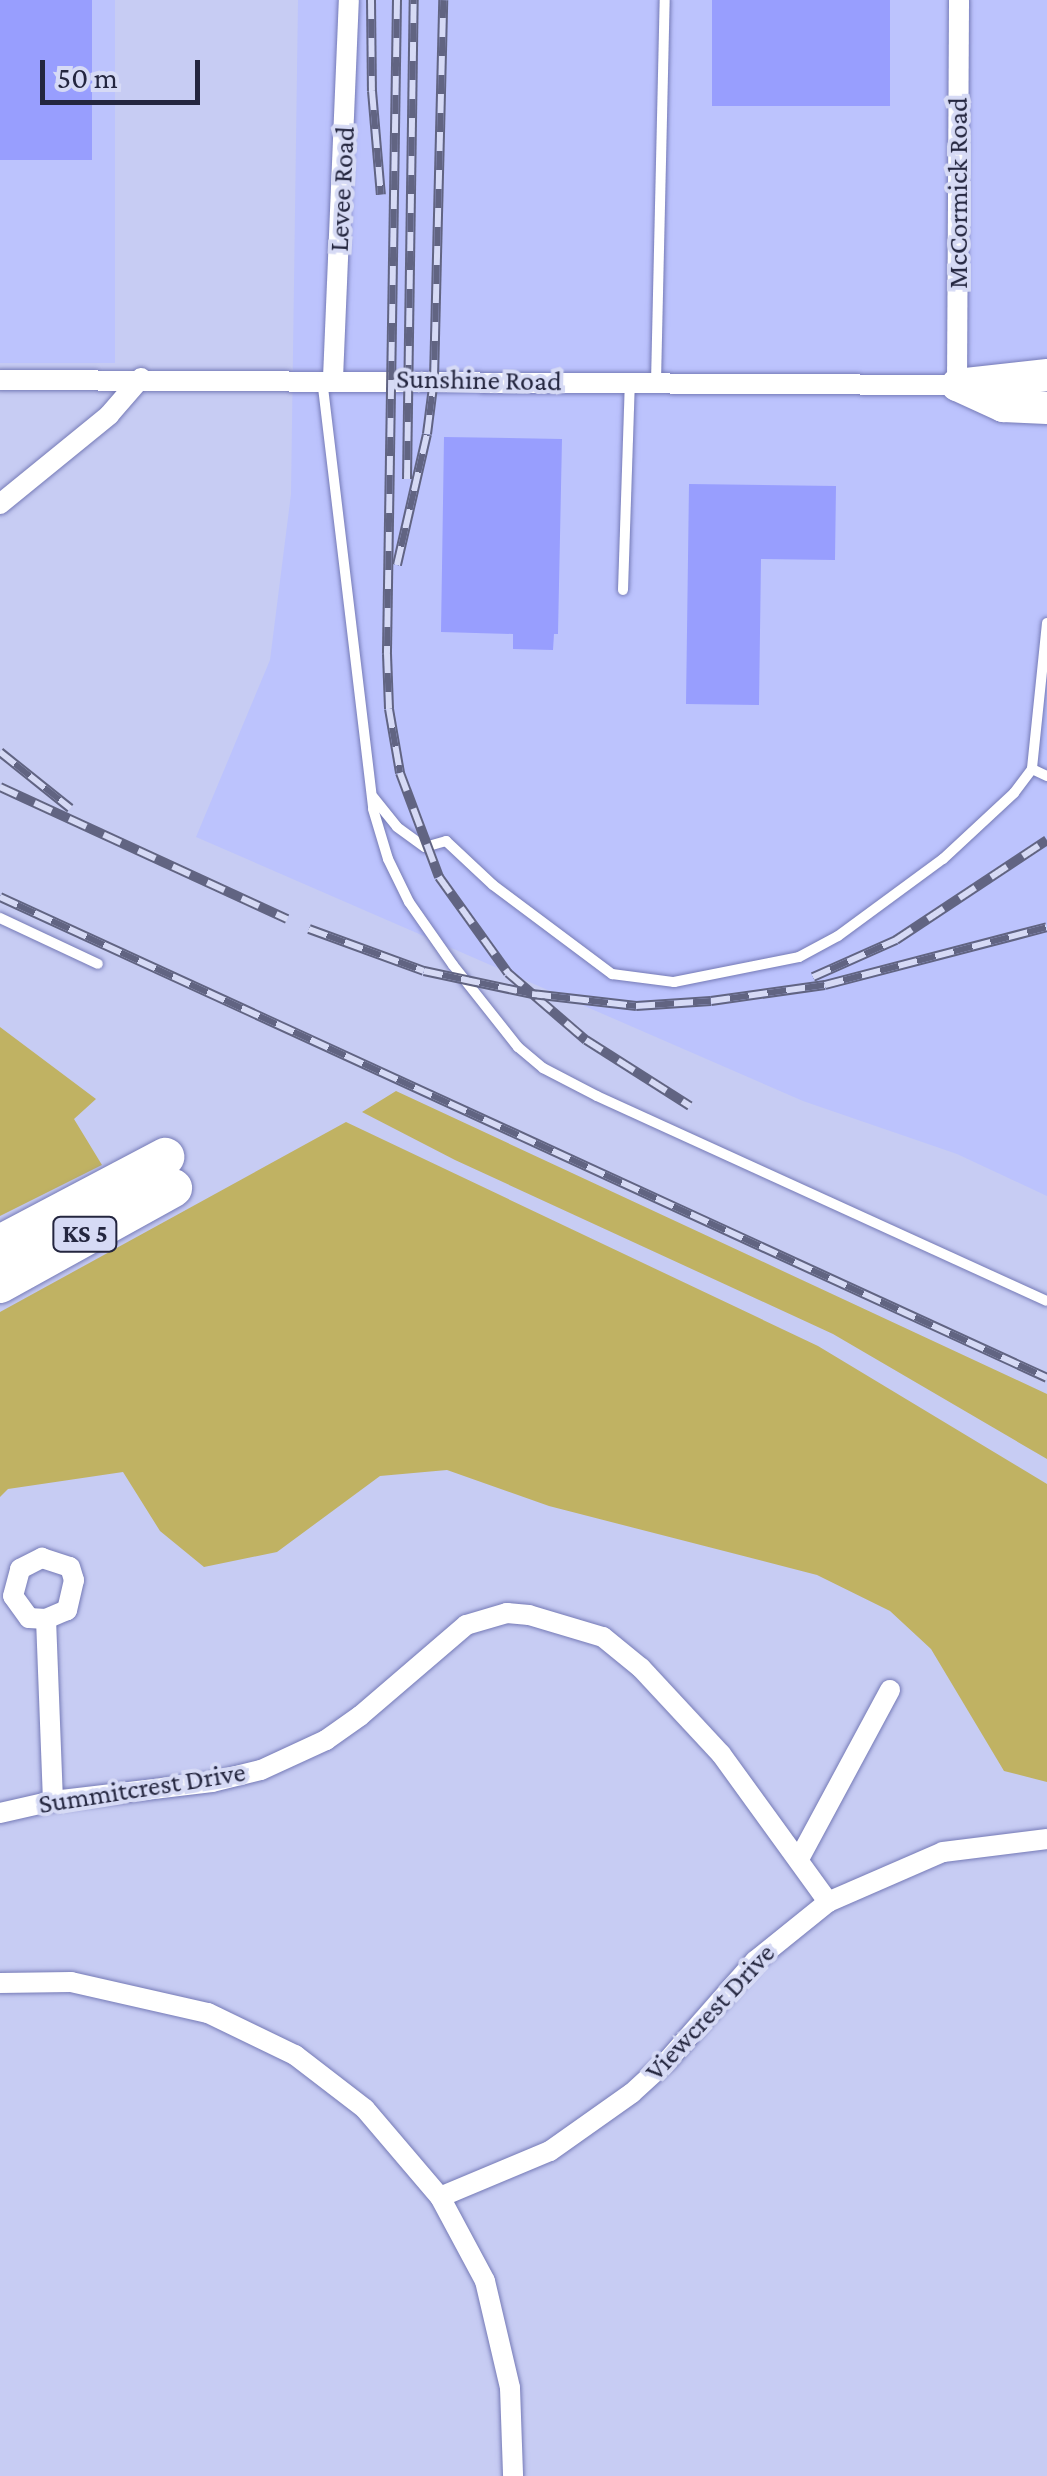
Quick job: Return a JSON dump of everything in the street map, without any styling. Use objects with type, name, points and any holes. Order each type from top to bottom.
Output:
[{"type":"highway","name":"KS 5","points":[[0,1244],[169,1172],[0,1284]]},
{"type":"main road","name":"Sunshine Road","points":[[957,385],[1047,375]]},
{"type":"main road","name":"Sunshine Road","points":[[957,385],[1003,406],[1047,408]]},
{"type":"street","name":"Levee Road","points":[[328,378],[349,0]]},
{"type":"street","name":"McCormick Road","points":[[957,385],[959,0]]},
{"type":"street","points":[[0,504],[109,415],[141,378]]},
{"type":"street","name":"Sunshine Road","points":[[0,380],[328,378],[957,385]]},
{"type":"street","name":"Summitcrest Drive","points":[[0,1813],[53,1801],[212,1782],[261,1770],[326,1740],[466,1625],[507,1614],[529,1614],[603,1637],[641,1668],[721,1754],[828,1902]]},
{"type":"street","points":[[46,1619],[53,1801]]},
{"type":"street","points":[[799,1859],[890,1690]]},
{"type":"street","name":"Viewcrest Drive","points":[[440,2197],[550,2151],[632,2093],[668,2060],[754,1961],[828,1902],[943,1852],[1047,1840]]},
{"type":"street","points":[[0,1983],[71,1982],[176,2003],[256,2034],[307,2064],[366,2109],[440,2197],[485,2281],[510,2388],[514,2476]]},
{"type":"lane","points":[[656,382],[666,0]]},
{"type":"lane","points":[[328,378],[370,794],[380,836],[409,902],[529,1058],[597,1096],[1047,1302]]},
{"type":"lane","points":[[623,590],[630,382]]},
{"type":"lane","points":[[370,794],[397,827],[425,847],[446,841],[493,886],[612,974],[674,982],[799,957],[838,936],[944,860],[1014,793],[1032,769],[1047,623]]},
{"type":"lane","points":[[1032,769],[1047,776]]},
{"type":"lane","points":[[0,918],[98,964]]},
{"type":"shaded area","points":[[0,0],[115,0],[115,363],[0,363]]},
{"type":"shaded area","points":[[298,0],[1047,0],[1047,1196],[957,1154],[803,1101],[196,837],[270,660],[291,494]]},
{"type":"shaded area","points":[[0,1027],[96,1099],[74,1119],[102,1165],[0,1216]]},
{"type":"shaded area","points":[[396,1091],[1047,1394],[1047,1459],[833,1334],[455,1160],[362,1112]]},
{"type":"shaded area","points":[[346,1122],[818,1346],[1047,1484],[1047,1782],[1004,1771],[931,1649],[890,1611],[817,1575],[549,1506],[447,1470],[380,1476],[277,1552],[204,1567],[160,1531],[123,1472],[8,1489],[0,1497],[0,1312]]},
{"type":"building","points":[[0,0],[92,0],[92,160],[0,160]]},
{"type":"building","points":[[712,0],[890,0],[890,106],[712,106]]},
{"type":"building","points":[[444,437],[562,439],[558,634],[554,634],[553,650],[513,649],[513,634],[441,632]]},
{"type":"building","points":[[689,484],[836,486],[835,560],[761,559],[759,705],[686,704]]},
{"type":"railway","points":[[371,0],[372,91],[381,195]]},
{"type":"railway","points":[[397,0],[387,654],[389,709],[400,773],[439,877],[508,973],[586,1040],[690,1106]]},
{"type":"railway","points":[[407,479],[414,0]]},
{"type":"railway","points":[[397,565],[427,434],[434,379],[443,0]]},
{"type":"railway","points":[[0,752],[70,808]]},
{"type":"railway","points":[[0,787],[287,919]]},
{"type":"railway","points":[[813,977],[896,940],[1047,840]]},
{"type":"railway","points":[[0,897],[1047,1378]]},
{"type":"railway","points":[[309,929],[424,971],[532,994],[636,1006],[711,1001],[825,985],[1047,927]]}]
